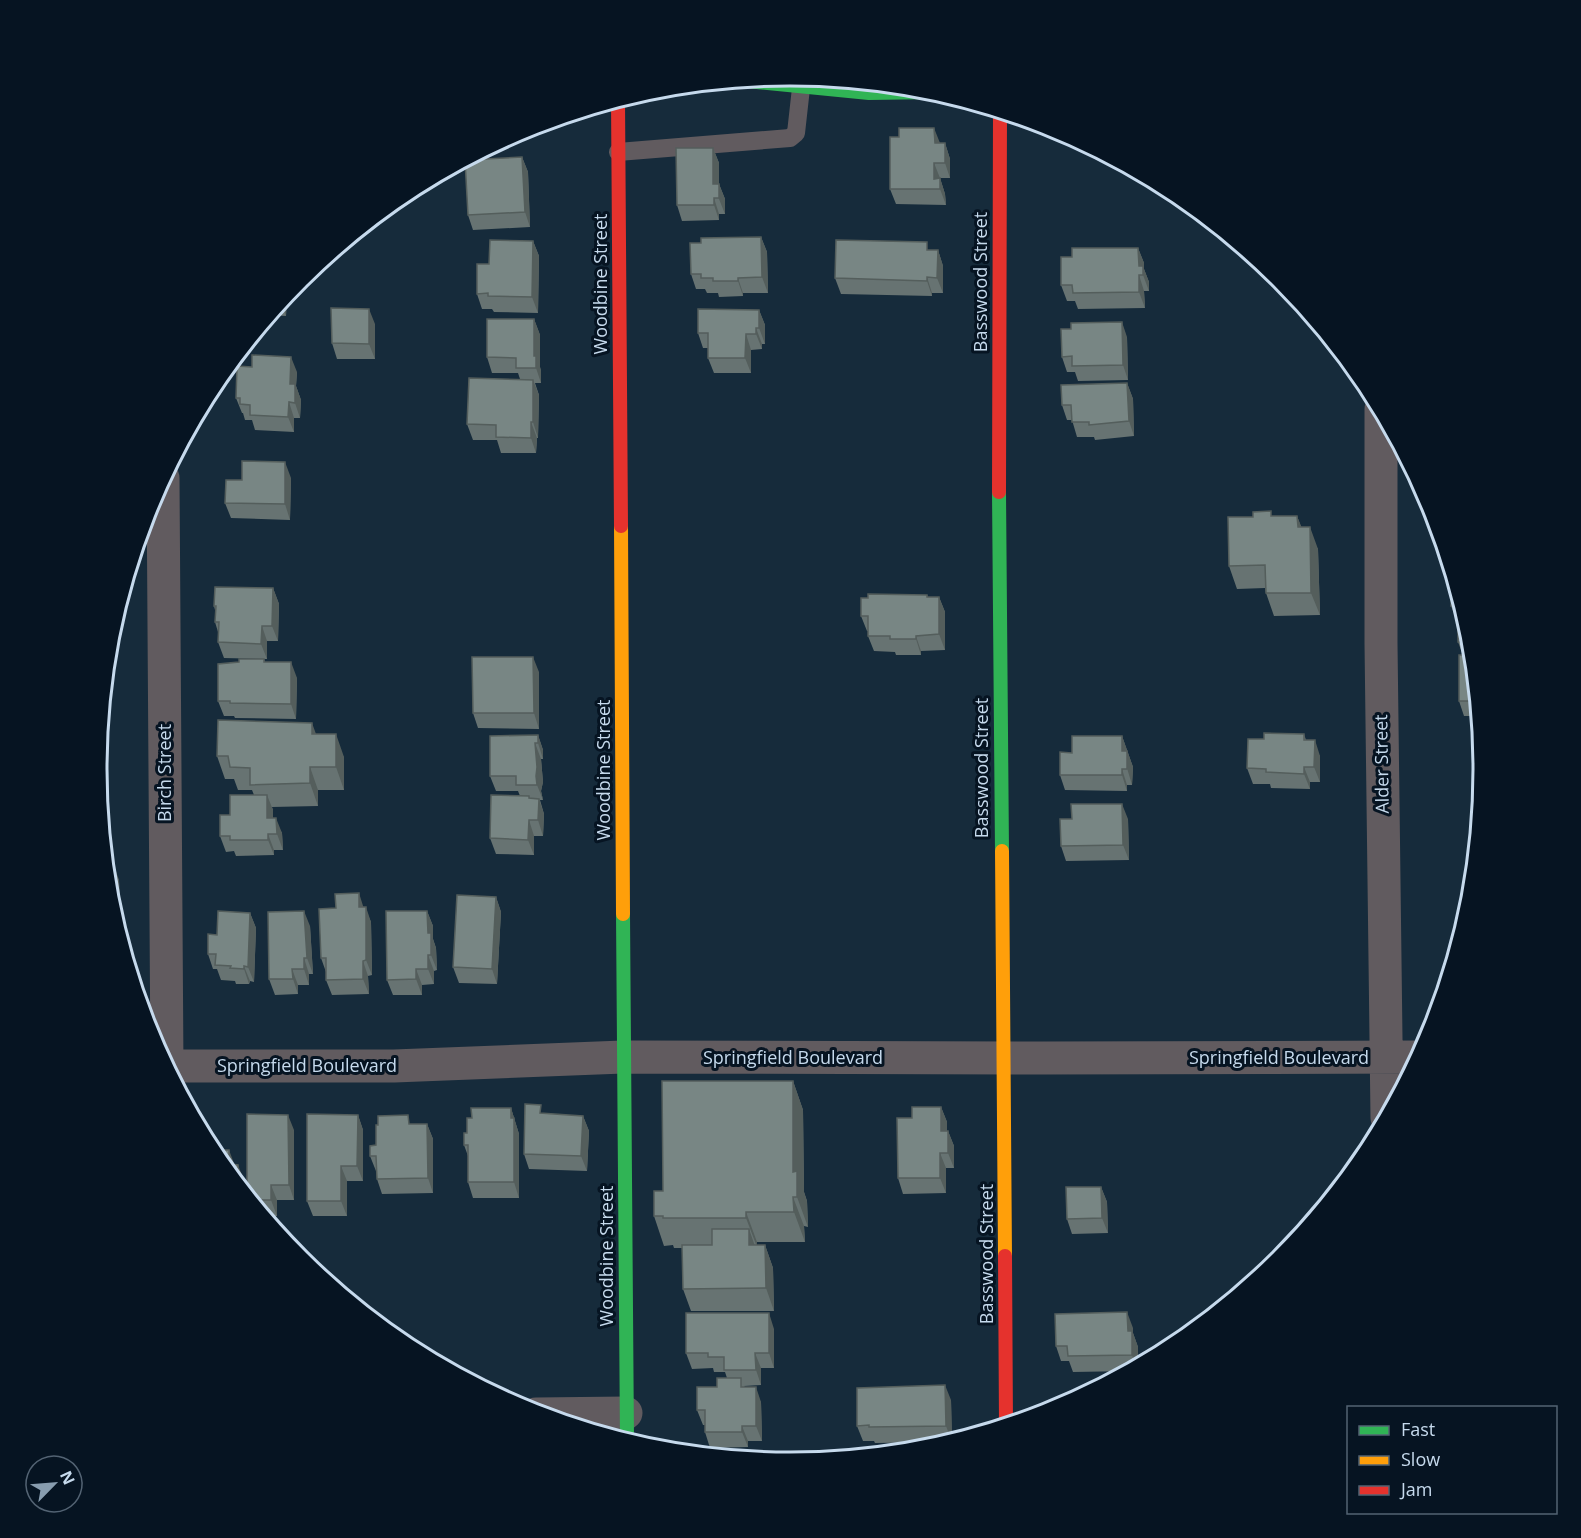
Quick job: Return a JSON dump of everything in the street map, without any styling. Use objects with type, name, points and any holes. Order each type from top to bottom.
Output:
[{"type":"street","points":[[786,86],[889,93]]},
{"type":"street","name":"Woodbine Street","points":[[618,108],[626,1427]]},
{"type":"street","name":"Basswood Street","points":[[1000,119],[998,390],[1006,1417]]},
{"type":"street","name":"Alder Street","points":[[1381,425],[1381,643],[1387,1102]]},
{"type":"street","name":"Birch Street","points":[[163,498],[167,1049]]},
{"type":"street","name":"Springfield Boulevard","points":[[175,1066],[394,1066],[623,1057],[1410,1057]]},
{"type":"street","points":[[590,1422],[626,1427]]},
{"type":"lane","points":[[618,152],[790,138],[796,133],[801,88]]},
{"type":"building","points":[[899,128],[934,128],[935,143],[945,143],[945,163],[934,163],[934,179],[940,178],[940,189],[890,189],[890,137],[899,137]]},
{"type":"building","points":[[676,148],[713,148],[713,184],[719,184],[719,198],[714,198],[714,205],[677,205]]},
{"type":"building","points":[[522,157],[525,212],[468,215],[465,168],[482,159]]},
{"type":"building","points":[[761,237],[762,277],[738,278],[738,281],[713,281],[713,278],[701,278],[701,274],[691,274],[690,243],[701,243],[701,238]]},
{"type":"building","points":[[490,240],[533,241],[532,297],[477,294],[477,264],[489,264]]},
{"type":"building","points":[[836,240],[927,242],[927,250],[938,250],[937,278],[927,277],[927,281],[835,278]]},
{"type":"building","points":[[1072,248],[1138,248],[1139,266],[1143,266],[1143,275],[1139,275],[1139,292],[1073,293],[1072,285],[1061,285],[1061,257],[1072,257]]},
{"type":"building","points":[[331,308],[369,309],[369,344],[332,343]]},
{"type":"building","points":[[698,309],[759,310],[759,328],[756,328],[756,334],[746,334],[745,358],[708,358],[708,333],[698,333]]},
{"type":"building","points":[[487,319],[534,319],[536,368],[516,368],[516,358],[487,357]]},
{"type":"building","points":[[1122,322],[1123,365],[1072,366],[1072,356],[1062,357],[1061,329],[1071,329],[1071,323]]},
{"type":"building","points":[[252,355],[291,357],[290,384],[295,384],[295,403],[289,402],[288,417],[250,415],[250,405],[240,404],[240,398],[236,398],[237,368],[239,366],[252,367]]},
{"type":"building","points":[[469,378],[533,380],[531,438],[496,437],[496,425],[467,424]]},
{"type":"building","points":[[1127,383],[1129,421],[1089,425],[1089,422],[1072,422],[1071,405],[1062,405],[1061,385]]},
{"type":"building","points":[[242,461],[285,462],[285,504],[225,503],[226,480],[242,480]]},
{"type":"building","points":[[1271,511],[1271,516],[1297,516],[1298,527],[1310,527],[1311,593],[1266,593],[1265,565],[1229,566],[1228,517],[1253,517],[1253,512]]},
{"type":"building","points":[[215,587],[273,588],[272,626],[262,626],[261,644],[218,642],[219,622],[215,622]]},
{"type":"building","points":[[868,594],[939,597],[939,634],[916,636],[916,639],[868,636],[868,616],[861,616],[861,598],[868,598]]},
{"type":"building","points":[[1458,623],[1462,642],[1458,642]]},
{"type":"building","points":[[1459,655],[1464,655],[1470,701],[1459,701]]},
{"type":"building","points":[[472,657],[533,657],[534,713],[473,713]]},
{"type":"building","points":[[239,659],[291,662],[291,704],[218,701],[218,664],[239,662]]},
{"type":"building","points":[[218,720],[312,723],[312,734],[336,734],[336,767],[310,767],[310,783],[250,785],[250,768],[230,767],[228,756],[217,756]]},
{"type":"building","points":[[1264,733],[1304,734],[1304,740],[1315,740],[1314,767],[1304,767],[1304,774],[1266,772],[1266,769],[1247,768],[1248,739],[1264,739]]},
{"type":"building","points":[[538,735],[538,743],[535,743],[537,785],[516,785],[516,776],[490,776],[490,736]]},
{"type":"building","points":[[1072,736],[1122,736],[1122,751],[1127,751],[1127,769],[1122,769],[1122,775],[1060,775],[1060,752],[1072,753]]},
{"type":"building","points":[[230,795],[267,795],[267,818],[276,818],[277,834],[268,834],[268,840],[230,840],[230,836],[220,836],[220,815],[230,815]]},
{"type":"building","points":[[491,795],[529,796],[529,798],[539,799],[538,820],[529,820],[528,840],[490,838]]},
{"type":"building","points":[[1071,804],[1122,804],[1123,845],[1061,846],[1060,819],[1072,819]]},
{"type":"building","points":[[359,893],[359,907],[366,907],[366,960],[363,961],[363,979],[326,980],[326,958],[321,958],[319,909],[336,908],[335,894]]},
{"type":"building","points":[[457,895],[496,897],[492,969],[453,967]]},
{"type":"building","points":[[218,911],[250,913],[248,967],[244,966],[244,969],[215,965],[216,954],[208,954],[208,934],[217,935]]},
{"type":"building","points":[[304,911],[307,958],[304,958],[304,969],[292,969],[293,979],[269,979],[268,912]]},
{"type":"building","points":[[386,911],[427,911],[428,933],[431,933],[431,955],[428,955],[428,969],[416,969],[416,979],[387,980]]},
{"type":"building","points":[[662,1081],[793,1081],[793,1172],[797,1171],[797,1197],[793,1197],[794,1212],[746,1212],[746,1218],[663,1218],[663,1216],[654,1216],[654,1191],[663,1191]]},
{"type":"building","points":[[525,1104],[541,1105],[540,1113],[583,1116],[581,1156],[524,1154]]},
{"type":"building","points":[[912,1107],[941,1107],[941,1131],[948,1131],[948,1153],[940,1153],[940,1178],[898,1178],[897,1118],[912,1118]]},
{"type":"building","points":[[471,1108],[511,1108],[511,1118],[514,1118],[514,1182],[468,1182],[468,1145],[464,1145],[464,1133],[467,1133],[467,1118],[472,1118]]},
{"type":"building","points":[[247,1114],[288,1115],[289,1185],[271,1185],[271,1200],[260,1200],[247,1184]]},
{"type":"building","points":[[307,1114],[358,1115],[357,1166],[341,1166],[341,1201],[307,1201]]},
{"type":"building","points":[[408,1115],[409,1124],[427,1124],[428,1178],[377,1179],[376,1156],[370,1156],[370,1146],[376,1145],[378,1116]]},
{"type":"building","points":[[223,1150],[229,1150],[229,1159]]},
{"type":"building","points":[[1066,1187],[1101,1187],[1102,1218],[1067,1219]]},
{"type":"building","points":[[712,1229],[749,1229],[749,1245],[765,1245],[766,1288],[683,1289],[682,1245],[712,1245]]},
{"type":"building","points":[[1127,1312],[1128,1331],[1132,1331],[1132,1355],[1068,1356],[1067,1346],[1056,1346],[1055,1314]]},
{"type":"building","points":[[686,1313],[769,1313],[769,1353],[755,1353],[756,1370],[724,1370],[724,1357],[708,1357],[708,1353],[686,1353]]},
{"type":"building","points":[[717,1378],[741,1378],[741,1387],[756,1387],[756,1426],[742,1426],[742,1432],[705,1432],[705,1410],[697,1410],[697,1387],[717,1387]]},
{"type":"building","points":[[945,1385],[946,1426],[857,1426],[857,1388]]},
{"type":"traffic: fast","points":[[800,86],[889,93]]},
{"type":"traffic: fast","points":[[999,492],[1002,851]]},
{"type":"traffic: fast","points":[[623,914],[627,1432]]},
{"type":"traffic: slow","points":[[621,526],[623,914]]},
{"type":"traffic: slow","points":[[1002,851],[1005,1256]]},
{"type":"traffic: jam","points":[[618,108],[621,526]]},
{"type":"traffic: jam","points":[[999,492],[1000,119]]},
{"type":"traffic: jam","points":[[1005,1256],[1006,1417]]}]
